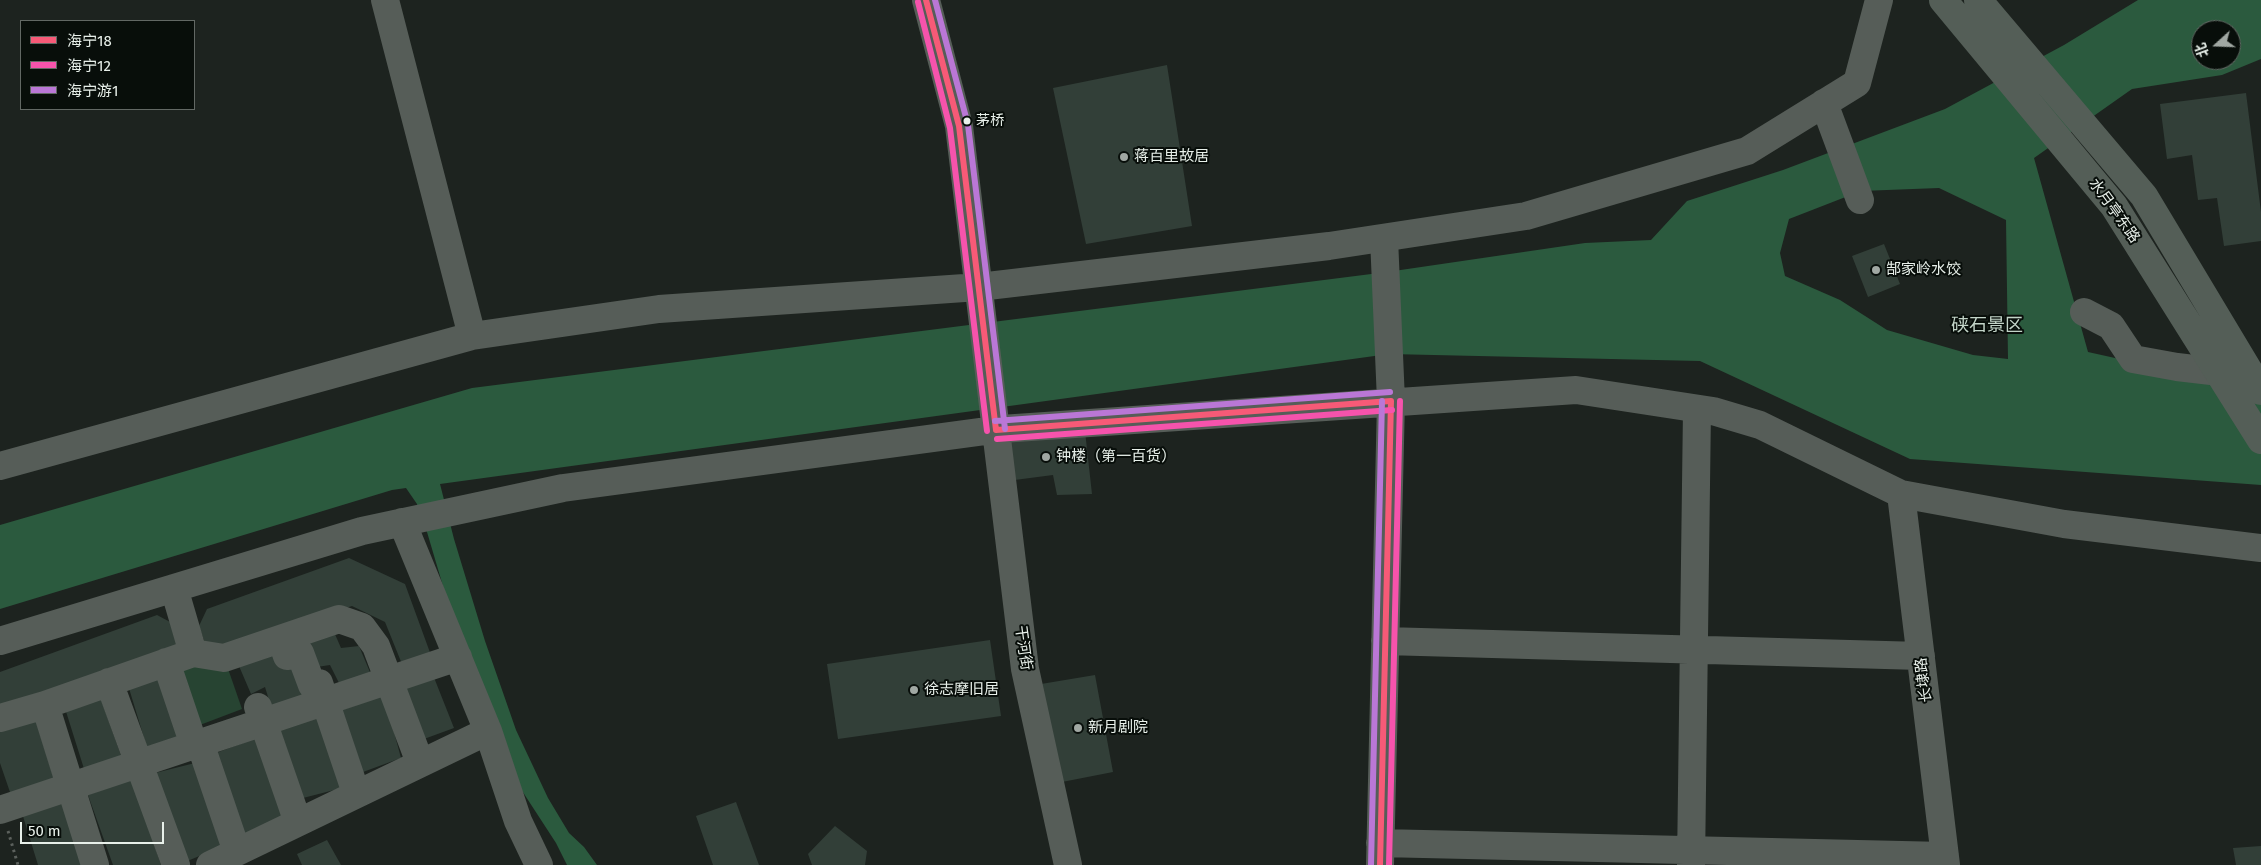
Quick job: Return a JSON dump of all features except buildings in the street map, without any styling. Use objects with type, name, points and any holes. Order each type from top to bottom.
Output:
[{"type":"main road","name":"水月亭东路","points":[[1943,0],[2114,206],[2261,440]]},
{"type":"main road","name":"水月亭东路","points":[[1978,0],[2144,196],[2261,391]]},
{"type":"street","points":[[385,0],[472,336]]},
{"type":"street","name":"干河街","points":[[926,0],[959,126],[1025,669],[1068,865]]},
{"type":"street","points":[[0,466],[472,336],[659,309],[979,293],[1329,246],[1384,246],[1526,216],[1747,151],[1857,83],[1879,0]]},
{"type":"street","points":[[1824,103],[1860,200]]},
{"type":"street","points":[[1384,246],[1390,394],[1380,854],[1946,860]]},
{"type":"street","points":[[2084,312],[2111,326],[2133,359],[2177,367],[2261,377]]},
{"type":"street","points":[[0,641],[362,530],[563,488],[996,429],[1390,394],[1576,390],[1697,409],[1760,425],[1901,494],[2064,524],[2261,548]]},
{"type":"street","points":[[1691,857],[1697,409]]},
{"type":"street","name":"长埭路","points":[[1901,494],[1946,860]]},
{"type":"street","points":[[402,522],[488,732],[518,821],[539,865]]},
{"type":"street","points":[[174,588],[193,653]]},
{"type":"street","points":[[0,718],[45,705],[193,653],[224,658],[339,619],[362,627],[376,646],[416,752]]},
{"type":"street","points":[[281,639],[287,656],[300,653],[312,685],[319,683],[353,784]]},
{"type":"street","points":[[1385,641],[1921,656]]},
{"type":"street","points":[[0,809],[197,744],[260,715],[324,702],[458,657]]},
{"type":"street","points":[[166,662],[234,843]]},
{"type":"street","points":[[109,682],[176,865]]},
{"type":"street","points":[[45,705],[95,865]]},
{"type":"street","points":[[260,715],[294,811]]},
{"type":"street","points":[[210,865],[488,732]]},
{"type":"path","points":[[0,809],[18,865]]},
{"type":"shaded area","points":[[2138,0],[2261,0],[2261,59],[2241,67],[2241,20],[2191,20],[2191,70],[2234,70],[2222,75],[2132,89],[2034,158],[2088,352],[2178,372],[2261,380],[2261,485],[1910,459],[1700,361],[1389,354],[440,484],[454,539],[485,641],[516,730],[548,798],[569,833],[584,847],[597,865],[567,865],[556,843],[515,780],[461,647],[417,504],[406,488],[392,490],[0,609],[0,525],[472,388],[1387,272],[1585,243],[1651,240],[1687,201],[1783,170],[1945,109],[2064,45]],"holes":[[[1939,188],[2006,220],[2008,359],[1973,355],[1887,330],[1840,300],[1785,276],[1780,253],[1789,219],[1861,191]]]},
{"type":"shaded area","points":[[225,660],[242,709],[192,728],[171,663]]},
{"type":"transit line","name":"海宁18","points":[[926,0],[959,126],[996,430]]},
{"type":"transit line","name":"海宁游1","points":[[935,0],[968,125],[1005,429]]},
{"type":"transit line","name":"海宁12","points":[[918,2],[950,128],[987,431]]},
{"type":"transit line","name":"海宁游1","points":[[995,421],[1390,392]]},
{"type":"transit line","name":"海宁游1","points":[[1371,865],[1382,401]]},
{"type":"transit line","name":"海宁18","points":[[996,430],[1391,401]]},
{"type":"transit line","name":"海宁18","points":[[1380,865],[1391,401]]},
{"type":"transit line","name":"海宁12","points":[[1389,865],[1400,401]]},
{"type":"transit line","name":"海宁12","points":[[997,439],[1392,410]]},
{"type":"place","name":"茅桥","points":[[967,121]]},
{"type":"place","name":"蒋百里故居","points":[[1124,157]]},
{"type":"place","name":"郜家岭水饺","points":[[1876,270]]},
{"type":"place","name":"钟楼（第一百货）","points":[[1046,457]]},
{"type":"place","name":"徐志摩旧居","points":[[914,690]]},
{"type":"place","name":"新月剧院","points":[[1078,728]]},
{"type":"district","name":"硖石景区","points":[[1987,326]]}]
